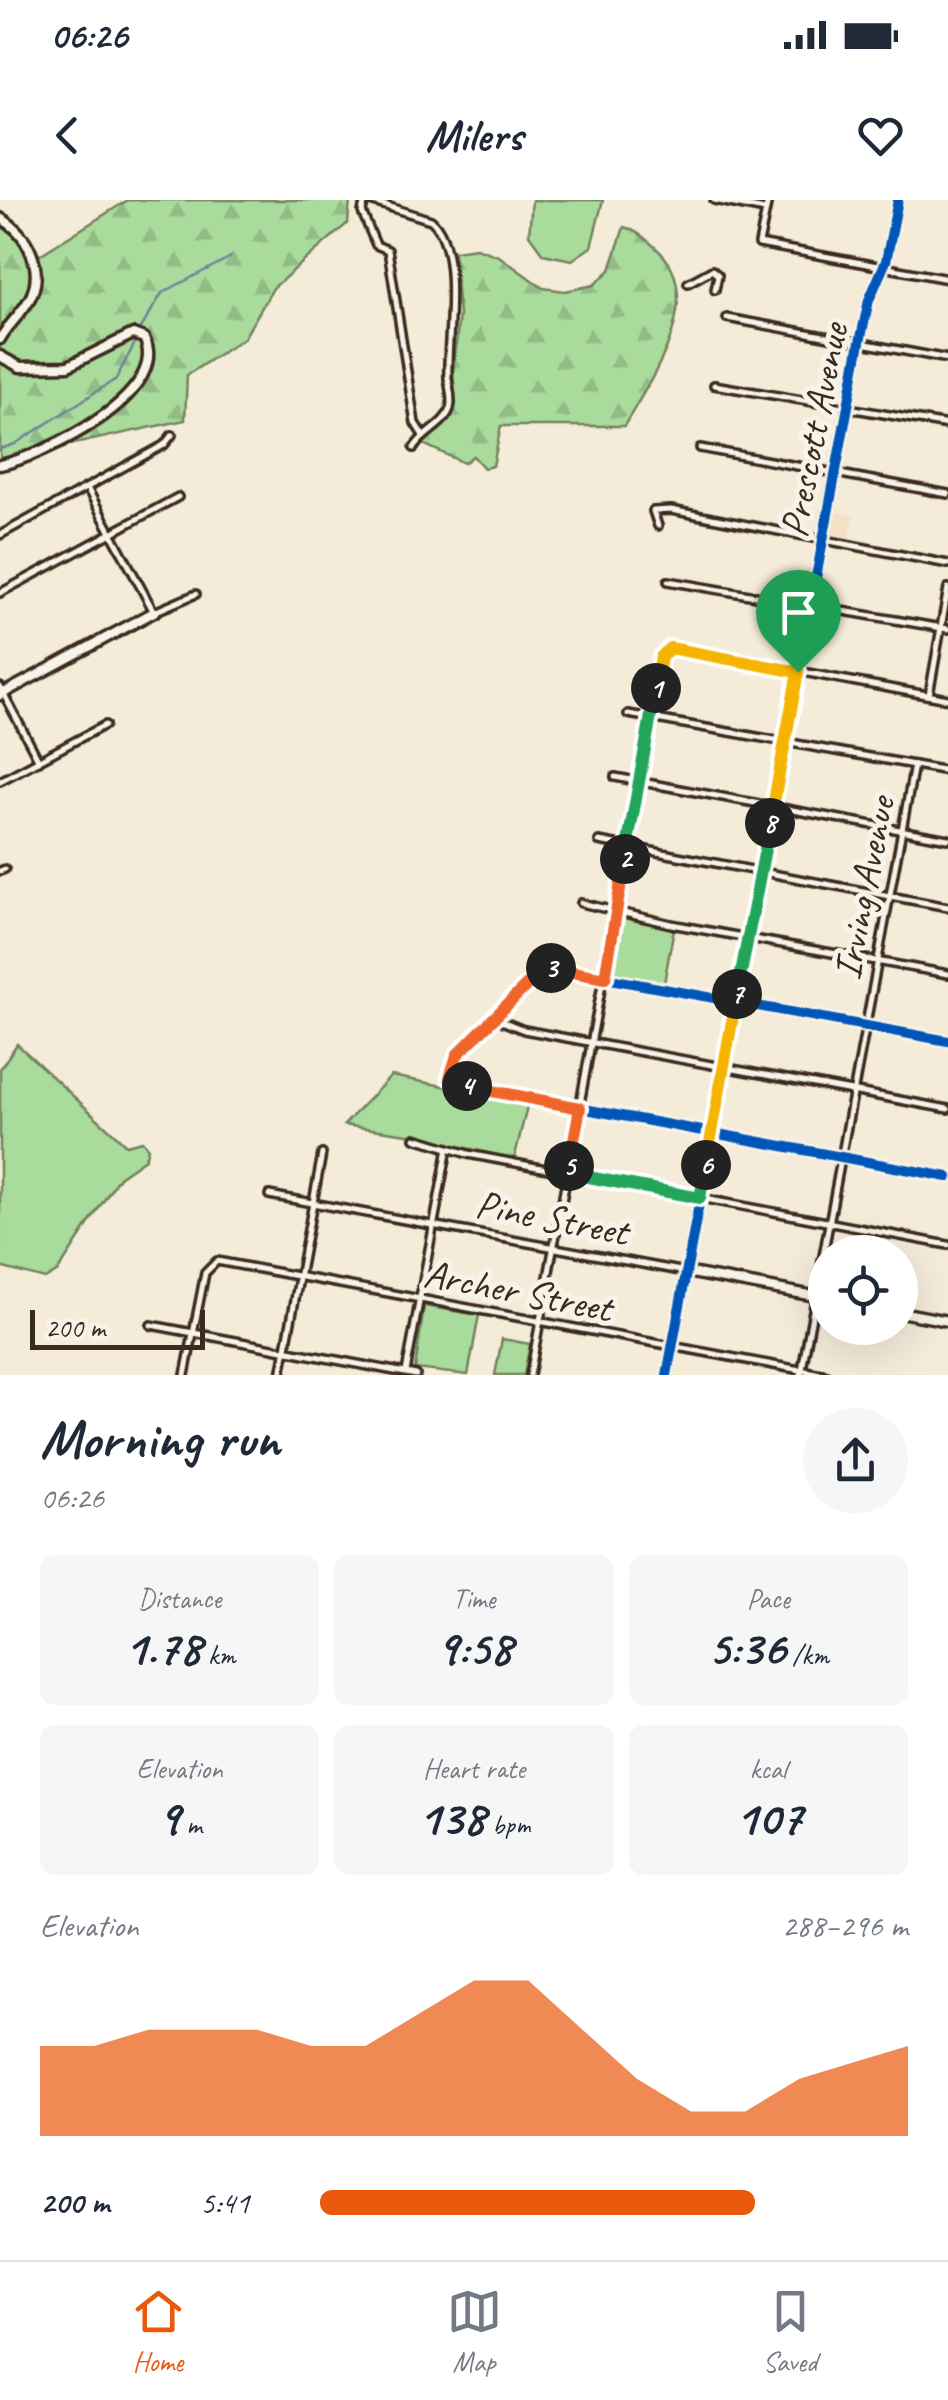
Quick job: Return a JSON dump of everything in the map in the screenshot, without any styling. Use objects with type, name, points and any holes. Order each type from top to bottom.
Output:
[{"type":"street","points":[[414,448],[422,434],[442,421],[451,405],[453,310],[444,240],[432,220],[366,200],[362,212],[376,245],[388,250],[414,423],[422,434]]},
{"type":"street","points":[[714,200],[765,210]]},
{"type":"street","points":[[768,200],[758,244],[948,280]]},
{"type":"street","name":"Prescott Avenue","points":[[667,1375],[860,342],[869,300],[884,267],[898,200]]},
{"type":"street","points":[[0,218],[26,242],[34,268],[29,301],[0,339]]},
{"type":"street","points":[[688,282],[712,270],[718,275],[715,290]]},
{"type":"street","points":[[728,318],[948,359]]},
{"type":"street","points":[[0,356],[20,368],[68,366],[133,334],[144,338],[148,349],[137,382],[121,404],[36,456],[0,464]]},
{"type":"street","points":[[714,384],[948,426]]},
{"type":"street","points":[[0,535],[164,445],[172,436]]},
{"type":"street","points":[[700,448],[948,494]]},
{"type":"street","points":[[87,488],[154,612]]},
{"type":"street","points":[[0,593],[178,496]]},
{"type":"street","points":[[658,526],[653,511],[696,514],[948,564]]},
{"type":"street","points":[[668,581],[944,628]]},
{"type":"street","points":[[928,695],[944,628],[948,588]]},
{"type":"street","points":[[39,761],[1,691],[196,594]]},
{"type":"street","points":[[530,1375],[652,719],[659,662],[666,650],[948,699]]},
{"type":"street","points":[[628,714],[948,771]]},
{"type":"street","points":[[0,781],[105,725]]},
{"type":"street","name":"Irving Avenue","points":[[828,1235],[914,765]]},
{"type":"street","points":[[615,777],[948,839]]},
{"type":"street","points":[[599,842],[948,906]]},
{"type":"street","points":[[580,903],[948,974]]},
{"type":"street","points":[[948,1041],[550,968],[531,980],[452,1063],[452,1082],[948,1177]]},
{"type":"street","points":[[494,1018],[507,1026],[948,1109]]},
{"type":"street","points":[[415,1138],[567,1173],[948,1244]]},
{"type":"street","points":[[405,1374],[448,1148]]},
{"type":"street","points":[[281,1375],[322,1154]]},
{"type":"street","name":"Pine Street","points":[[269,1195],[808,1295]]},
{"type":"street","name":"Archer Street","points":[[193,1333],[204,1273],[216,1261],[827,1375]]},
{"type":"street","points":[[918,1316],[948,1322]]},
{"type":"street","points":[[152,1325],[416,1375]]},
{"type":"street","points":[[185,1375],[193,1333]]},
{"type":"street","name":"Irving Avenue","points":[[801,1373],[808,1345]]},
{"type":"shaded area","points":[[831,511],[854,516],[849,539],[827,535]]},
{"type":"green space","points":[[128,200],[350,200],[348,223],[273,288],[244,338],[187,375],[185,420],[0,460],[0,225],[20,241],[30,261]]},
{"type":"green space","points":[[532,200],[603,200],[591,247],[572,260],[543,254],[529,235]]},
{"type":"green space","points":[[624,227],[656,248],[671,268],[678,289],[670,337],[624,426],[501,426],[493,466],[484,468],[473,456],[464,463],[421,443],[447,422],[456,404],[453,372],[459,315],[454,251],[476,248],[499,256],[543,288],[565,291],[594,285],[610,270]]},
{"type":"green space","points":[[620,917],[674,928],[664,983],[610,974]]},
{"type":"green space","points":[[17,1044],[126,1145],[142,1141],[148,1148],[145,1159],[119,1177],[58,1271],[45,1279],[0,1267],[0,1069]]},
{"type":"green space","points":[[391,1076],[528,1102],[514,1160],[415,1135],[344,1125]]},
{"type":"green space","points":[[424,1306],[479,1315],[468,1375],[415,1369]]},
{"type":"green space","points":[[502,1339],[530,1344],[524,1375],[495,1375]]},
{"type":"waterway","points":[[140,330],[162,293],[231,257]]},
{"type":"waterway","points":[[0,449],[15,444],[116,379],[135,343]]},
{"type":"cycle path","points":[[667,1375],[860,342],[869,300],[886,261],[898,200]]},
{"type":"cycle path","points":[[948,1041],[550,968],[536,976],[457,1055],[449,1074],[457,1084],[489,1091],[948,1177]]},
{"type":"route","points":[[674,648],[798,672],[700,1198],[567,1173],[580,1108],[456,1084],[450,1078],[452,1063],[541,972],[555,968],[605,978],[663,653],[674,648]]}]
